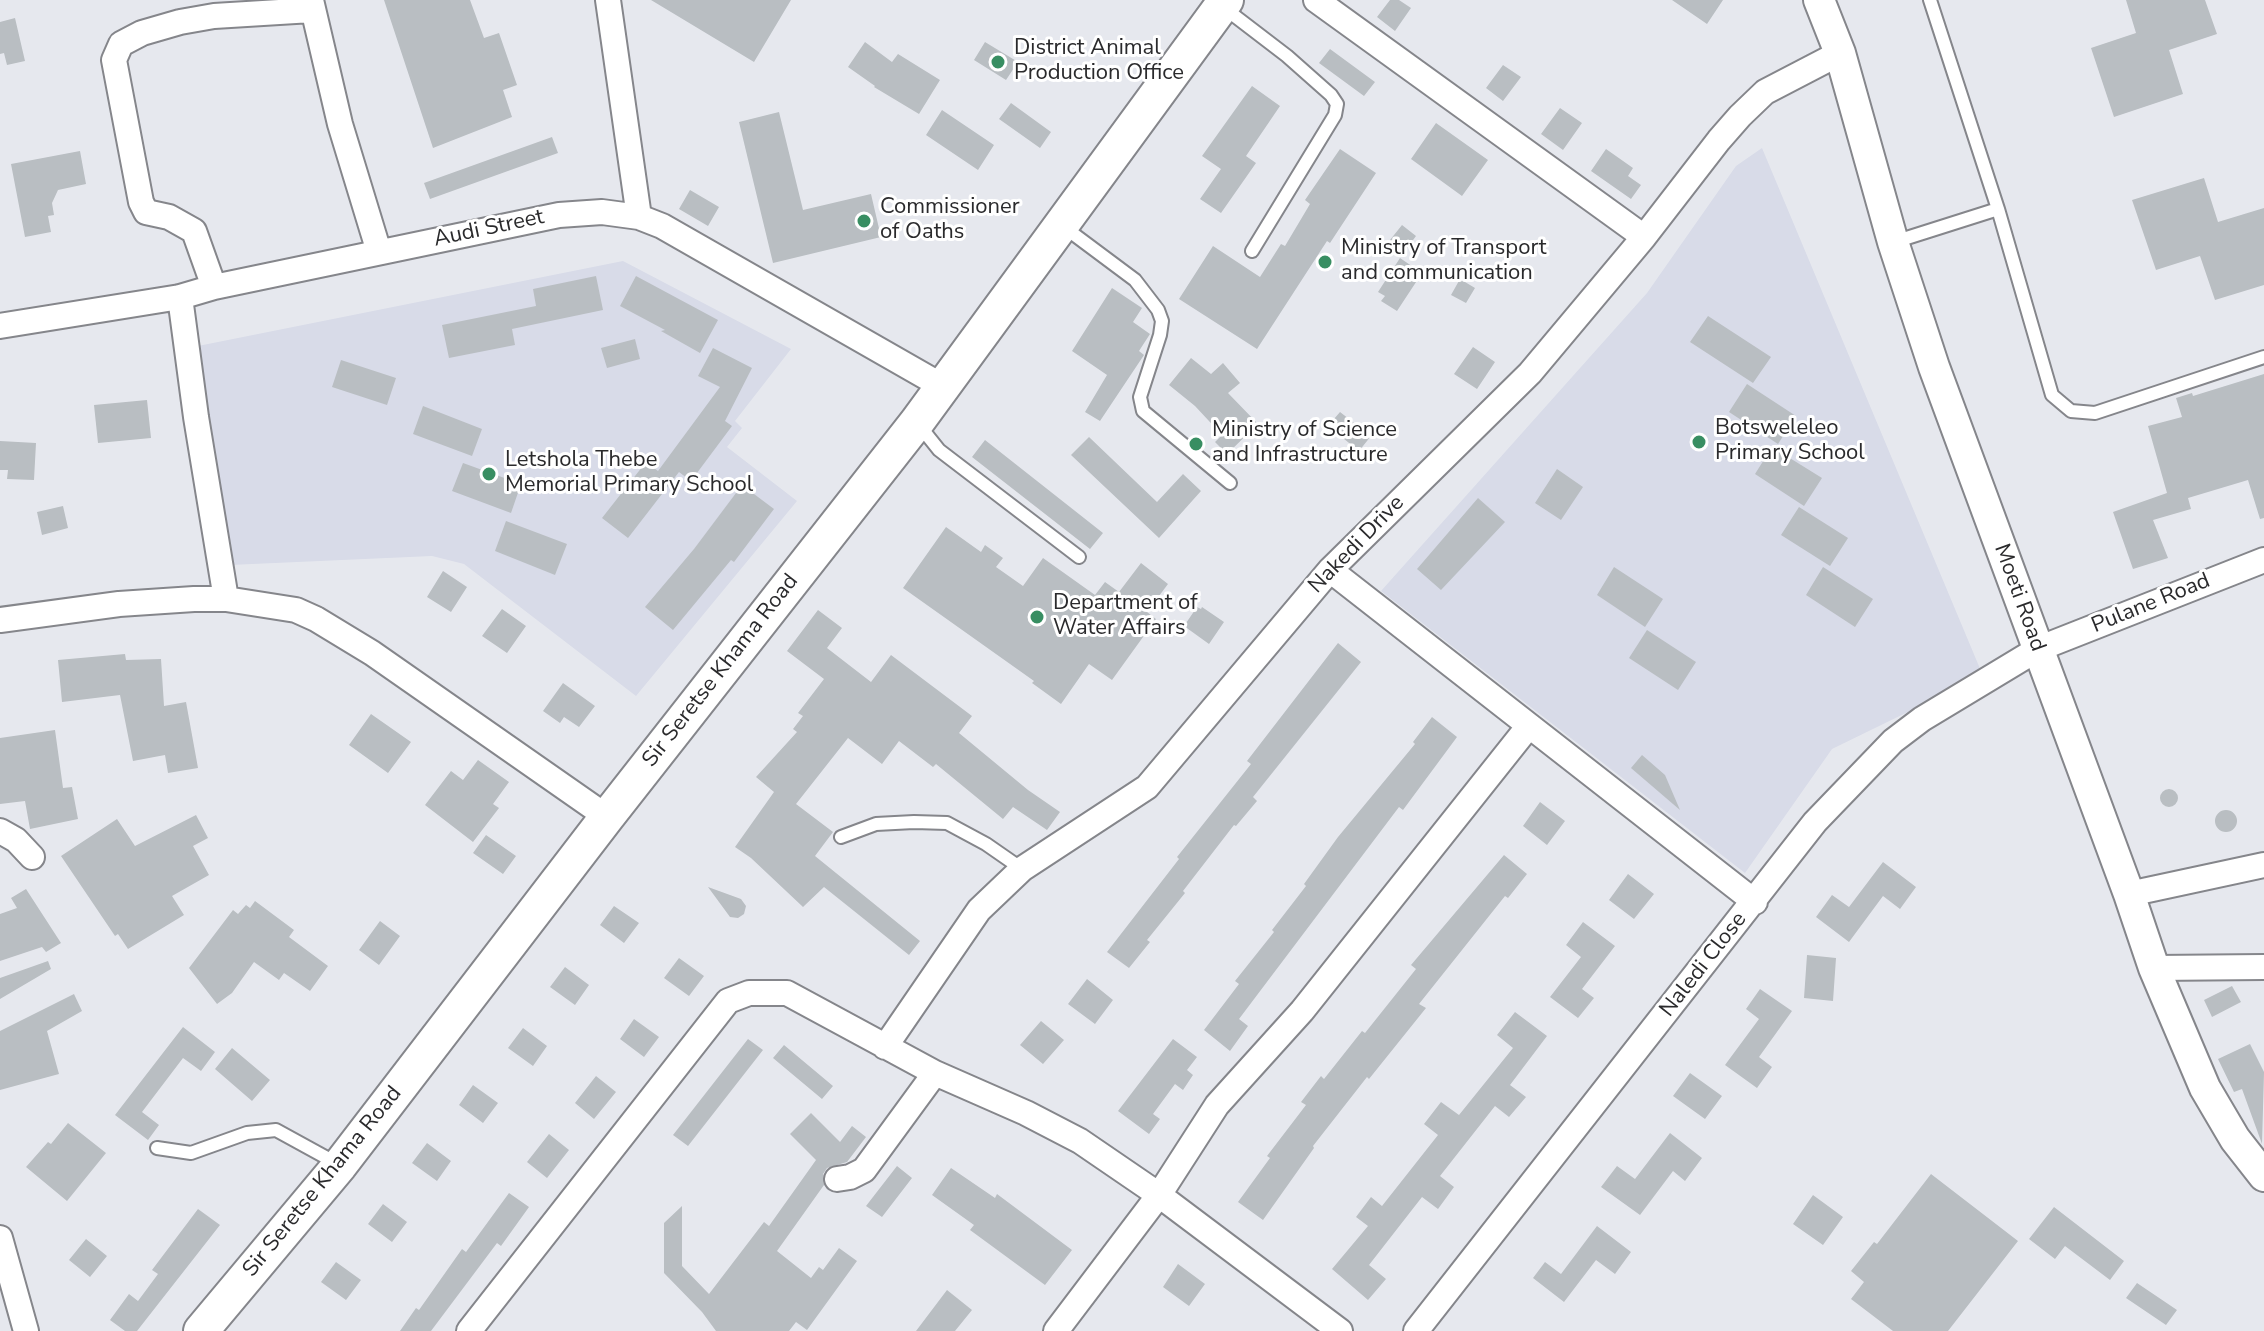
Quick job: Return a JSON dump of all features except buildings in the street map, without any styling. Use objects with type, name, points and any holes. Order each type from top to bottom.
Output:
[{"type":"main road","name":"Sir Seretse Khama Road","points":[[201,1331],[340,1165],[607,817],[917,422],[1224,3]]},
{"type":"street","points":[[608,0],[639,217]]},
{"type":"street","points":[[1316,0],[1644,237]]},
{"type":"street","name":"Moeti Road","points":[[1819,0],[1840,53],[1893,242],[1934,367],[2154,968],[2205,1088],[2235,1139],[2264,1176]]},
{"type":"street","points":[[214,287],[194,231],[169,217],[146,212],[141,202],[114,60],[121,44],[142,33],[180,22],[311,5],[340,124],[379,252]]},
{"type":"street","name":"Nakedi Drive","points":[[885,1047],[979,910],[1022,869],[1147,787],[1330,570],[1530,373],[1644,237],[1719,140],[1765,92],[1840,53]]},
{"type":"street","name":"Audi Street","points":[[0,326],[180,297],[214,287],[559,215],[602,212],[639,217],[662,226],[942,386]]},
{"type":"street","points":[[180,297],[226,599]]},
{"type":"street","name":"Pulane Road","points":[[2038,649],[2264,560]]},
{"type":"street","points":[[1330,570],[1755,902]]},
{"type":"street","points":[[0,620],[119,604],[226,599],[296,610],[372,653],[607,817]]},
{"type":"street","name":"Naledi Close","points":[[1416,1331],[1815,822],[1893,741],[1922,719],[2038,649]]},
{"type":"street","points":[[1056,1331],[1159,1195],[1217,1105],[1302,1011],[1528,727]]},
{"type":"street","points":[[0,831],[16,840],[32,857]]},
{"type":"street","points":[[2129,894],[2264,865]]},
{"type":"street","points":[[2154,968],[2264,967]]},
{"type":"street","points":[[469,1331],[728,1001],[749,993],[787,993],[935,1073],[1026,1113],[1080,1141],[1159,1195],[1340,1331]]},
{"type":"street","points":[[837,1179],[864,1170],[935,1073]]},
{"type":"street","points":[[0,1238],[26,1331]]},
{"type":"lane","points":[[1930,0],[1998,209],[2052,395],[2071,411],[2095,413],[2264,357]]},
{"type":"lane","points":[[1224,3],[1331,95],[1337,104],[1335,115],[1252,251]]},
{"type":"lane","points":[[1893,242],[1998,209]]},
{"type":"lane","points":[[1061,226],[1135,280],[1158,310],[1162,321],[1160,335],[1140,397],[1143,411],[1230,483]]},
{"type":"lane","points":[[917,422],[939,450],[1079,557]]},
{"type":"lane","points":[[841,837],[876,824],[947,823],[986,844],[1022,869]]},
{"type":"lane","points":[[157,1148],[191,1153],[247,1133],[276,1130],[340,1165]]},
{"type":"shaded area","name":"Botsweleleo Primary School","points":[[1762,148],[1981,671],[1959,687],[1832,749],[1745,873],[1381,591],[1647,293],[1736,166]]},
{"type":"shaded area","name":"Letshola Thebe Memorial Primary School","points":[[623,261],[791,349],[735,421],[742,428],[727,447],[797,501],[636,696],[464,564],[432,556],[230,565],[198,346]]},
{"type":"place","name":"District Animal Production Office","points":[[998,62]]},
{"type":"place","name":"Commissioner of Oaths","points":[[864,221]]},
{"type":"place","name":"Ministry of Transport and communication","points":[[1325,262]]},
{"type":"place","name":"Botsweleleo Primary School","points":[[1699,442]]},
{"type":"place","name":"Ministry of Science and Infrastructure","points":[[1196,444]]},
{"type":"place","name":"Letshola Thebe Memorial Primary School","points":[[489,474]]},
{"type":"place","name":"Department of Water Affairs","points":[[1037,617]]}]
